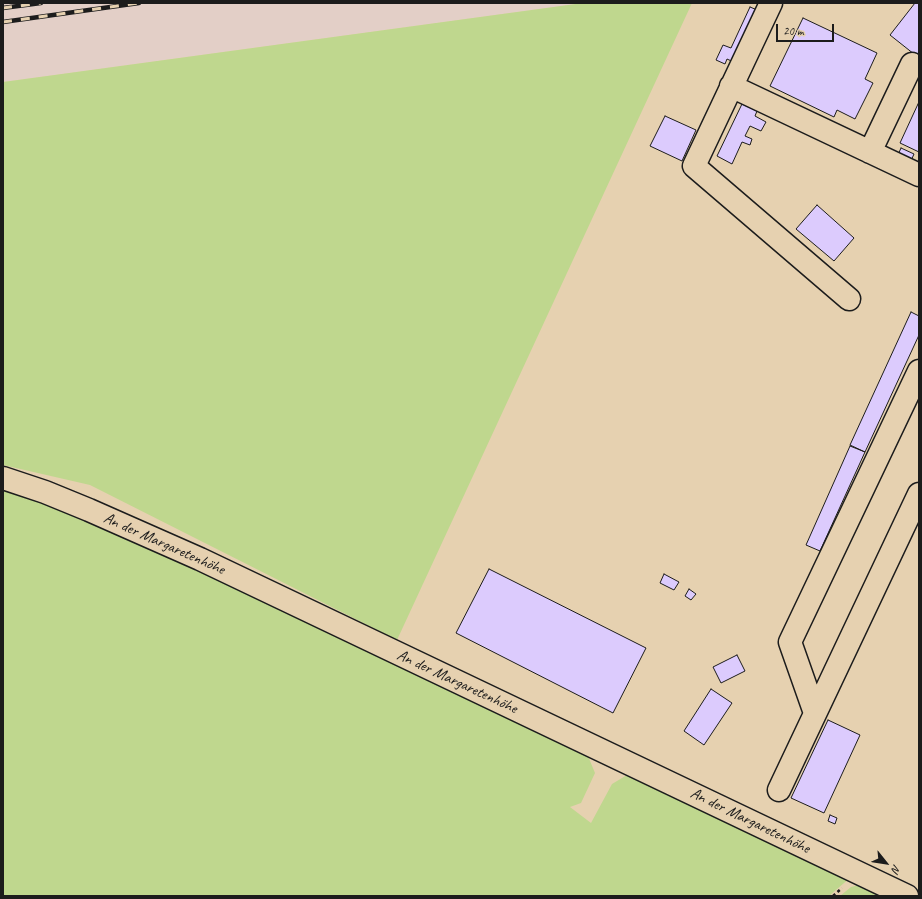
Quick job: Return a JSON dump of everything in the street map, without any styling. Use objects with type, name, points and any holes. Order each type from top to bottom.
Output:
[{"type":"street","points":[[771,3],[694,166],[849,299]]},
{"type":"street","points":[[870,152],[912,64]]},
{"type":"street","points":[[732,86],[919,175]]},
{"type":"street","points":[[816,713],[790,642],[919,371]]},
{"type":"street","name":"An der Margaretenhöhe","points":[[3,478],[45,492],[89,510],[200,560],[907,896]]},
{"type":"street","points":[[779,790],[919,494]]},
{"type":"shaded area","points":[[3,3],[583,3],[3,82]]},
{"type":"green space","points":[[583,3],[692,3],[397,640],[90,485],[3,465],[3,82]]},
{"type":"green space","points":[[3,488],[41,501],[105,527],[588,756],[595,773],[581,803],[570,807],[591,823],[612,784],[627,775],[658,784],[851,877],[829,896],[3,896]]},
{"type":"green space","points":[[863,884],[890,896],[840,896],[851,887]]},
{"type":"building","points":[[915,3],[919,3],[919,58],[890,35]]},
{"type":"building","points":[[750,7],[762,12],[738,64],[727,59],[725,64],[716,60],[723,45],[731,48]]},
{"type":"building","points":[[803,18],[877,53],[865,79],[873,83],[855,119],[837,110],[834,117],[770,86]]},
{"type":"building","points":[[742,104],[757,111],[755,116],[766,122],[761,131],[750,126],[745,136],[752,139],[750,145],[742,142],[732,164],[717,156]]},
{"type":"building","points":[[919,104],[919,152],[900,143]]},
{"type":"building","points":[[665,116],[696,130],[682,161],[650,146]]},
{"type":"building","points":[[901,148],[914,154],[910,163],[897,157]]},
{"type":"building","points":[[817,205],[854,238],[834,261],[796,229]]},
{"type":"building","points":[[911,312],[919,316],[919,335],[865,452],[850,445]]},
{"type":"building","points":[[850,446],[865,452],[820,551],[806,545]]},
{"type":"building","points":[[489,569],[646,648],[613,713],[456,633]]},
{"type":"building","points":[[664,574],[679,582],[674,590],[660,583]]},
{"type":"building","points":[[689,589],[696,594],[691,600],[685,596]]},
{"type":"building","points":[[737,655],[745,671],[721,683],[713,667]]},
{"type":"building","points":[[711,689],[732,703],[704,745],[684,731]]},
{"type":"building","points":[[828,720],[860,735],[824,813],[791,798]]},
{"type":"building","points":[[830,815],[837,818],[835,824],[828,821]]},
{"type":"railway","points":[[3,8],[41,3]]},
{"type":"railway","points":[[3,22],[139,3]]}]
